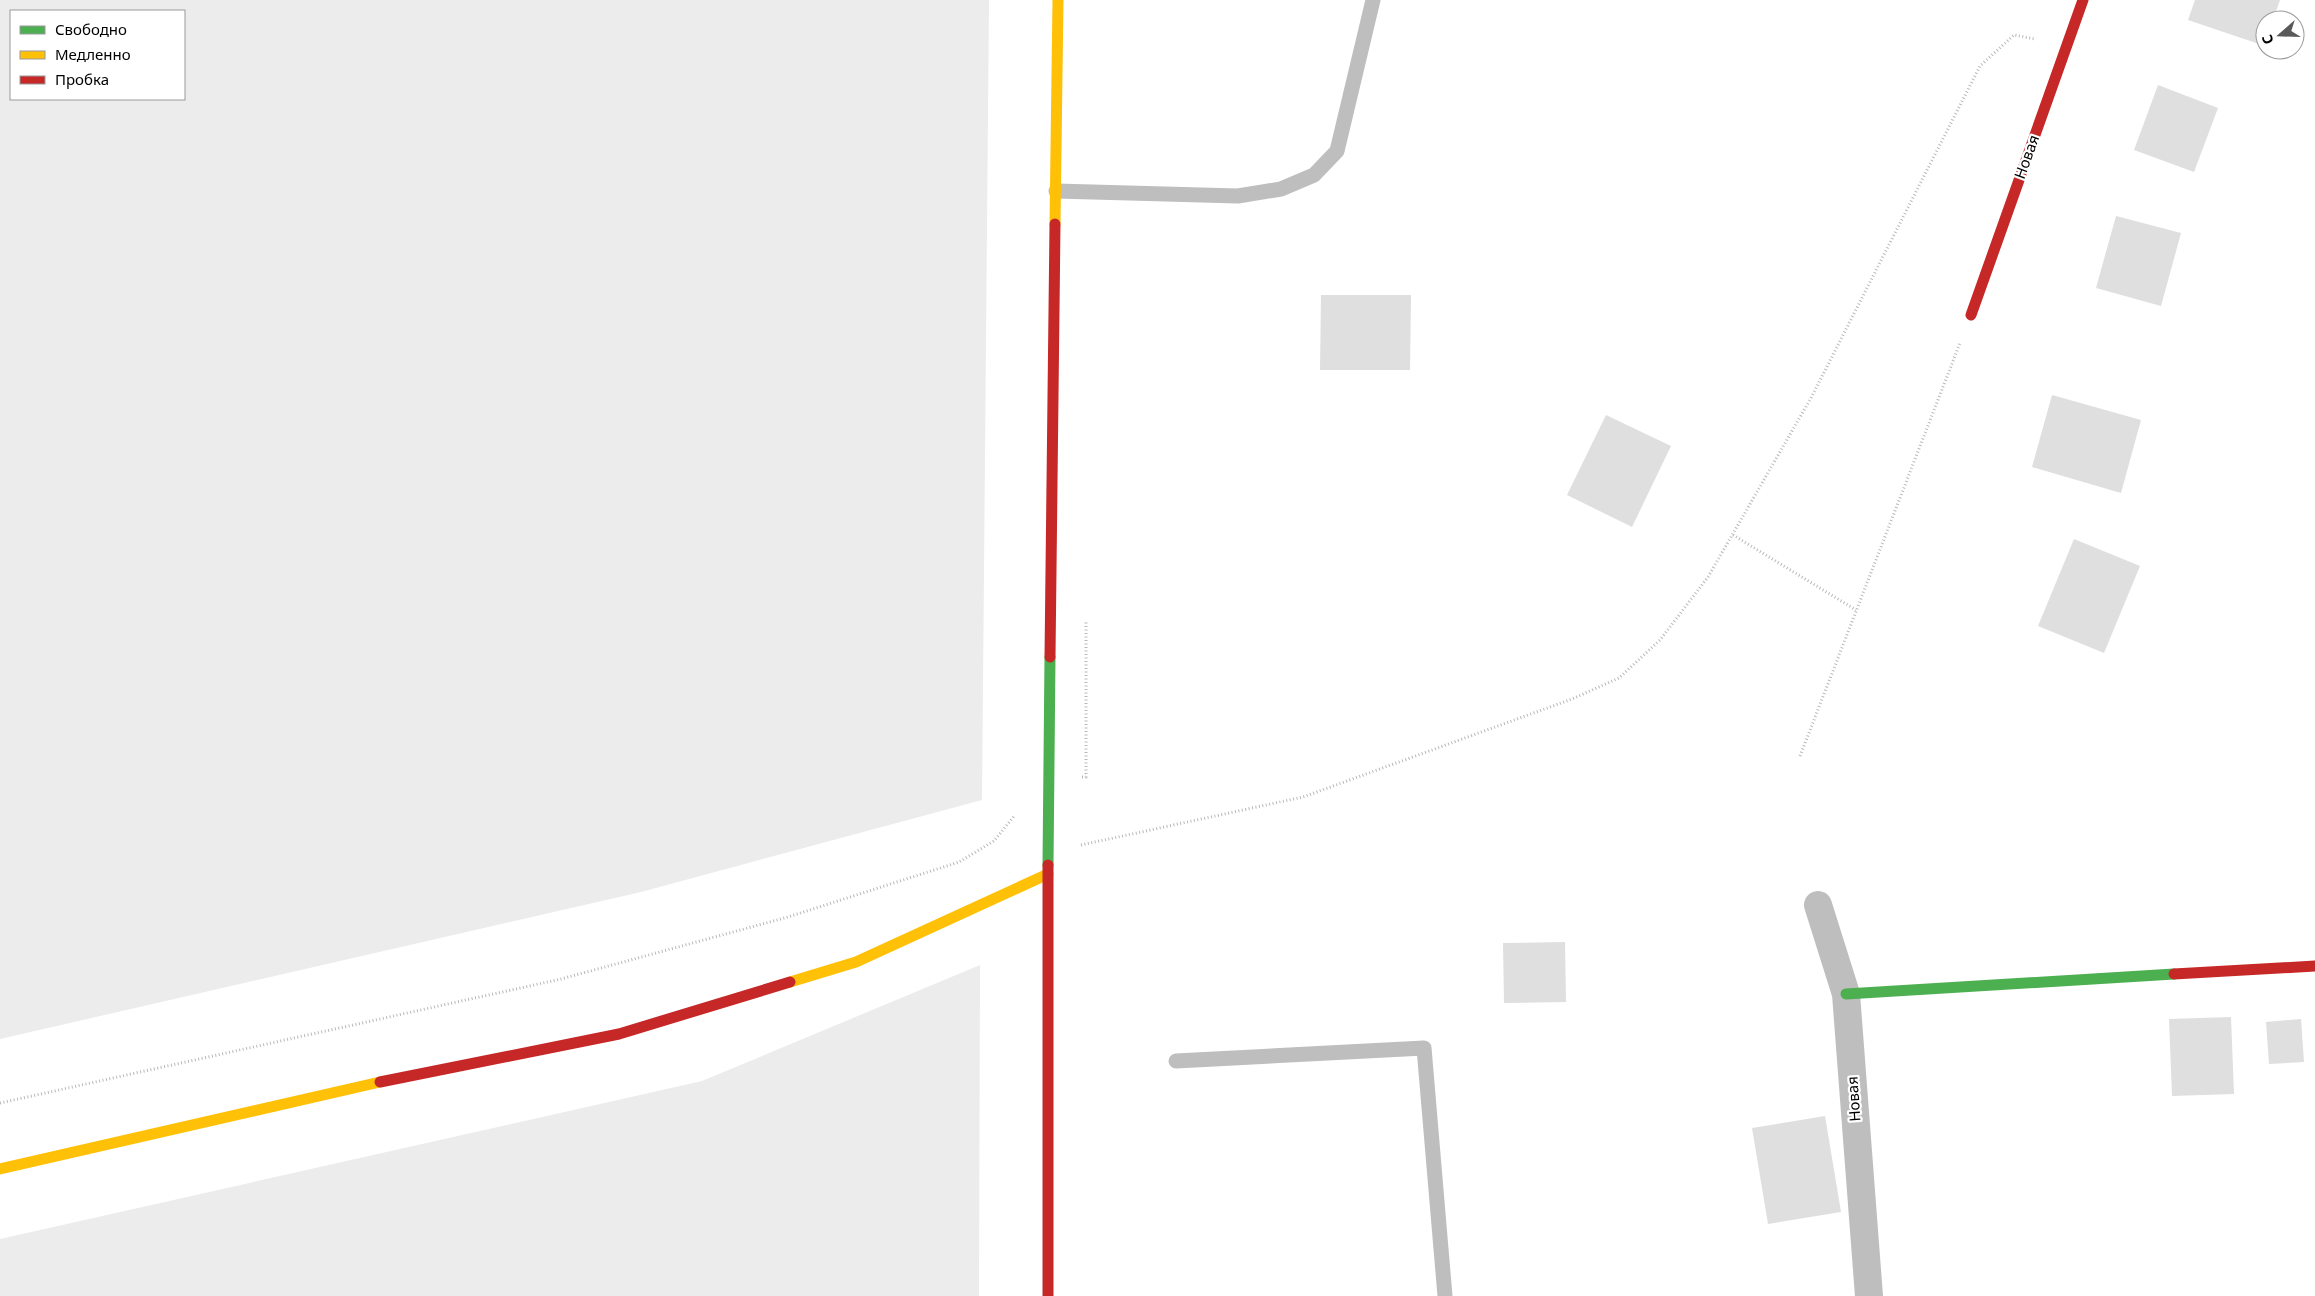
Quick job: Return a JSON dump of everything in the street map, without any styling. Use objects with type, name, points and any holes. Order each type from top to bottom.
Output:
[{"type":"street","points":[[1048,1296],[1048,874],[1058,0]]},
{"type":"street","name":"Новая","points":[[1971,315],[2084,0]]},
{"type":"street","points":[[0,1169],[426,1072],[619,1034],[856,962],[1048,874]]},
{"type":"street","name":"Новая","points":[[1818,906],[1846,994],[1869,1296]]},
{"type":"street","points":[[1846,994],[2315,966]]},
{"type":"lane","points":[[1056,191],[1238,196],[1281,189],[1314,175],[1337,151],[1373,0]]},
{"type":"lane","points":[[1176,1061],[1424,1048],[1445,1296]]},
{"type":"path","points":[[1049,852],[1303,796],[1572,699],[1619,678],[1660,640],[1708,577],[1811,398],[1980,66],[2014,35],[2067,46]]},
{"type":"path","points":[[1800,756],[1971,315]]},
{"type":"path","points":[[1732,535],[1856,610]]},
{"type":"path","points":[[0,1103],[561,979],[788,917],[959,862],[994,842],[1016,814]]},
{"type":"shaded area","points":[[0,0],[989,0],[982,800],[641,892],[0,1039]]},
{"type":"shaded area","points":[[980,965],[979,1296],[0,1296],[0,1239],[702,1081]]},
{"type":"building","points":[[2195,0],[2280,0],[2276,10],[2255,10],[2255,43],[2188,20]]},
{"type":"building","points":[[2158,85],[2218,108],[2194,172],[2134,150]]},
{"type":"building","points":[[2116,216],[2181,233],[2161,306],[2096,288]]},
{"type":"building","points":[[1321,295],[1411,295],[1410,370],[1320,370]]},
{"type":"building","points":[[2052,395],[2141,420],[2121,493],[2032,467]]},
{"type":"building","points":[[1606,415],[1671,446],[1632,527],[1567,495]]},
{"type":"building","points":[[2074,539],[2140,566],[2104,653],[2038,626]]},
{"type":"building","points":[[1565,942],[1566,1002],[1504,1003],[1503,943]]},
{"type":"building","points":[[2231,1017],[2234,1094],[2172,1096],[2169,1019]]},
{"type":"building","points":[[2301,1019],[2304,1062],[2269,1064],[2266,1022]]},
{"type":"building","points":[[1825,1116],[1841,1212],[1768,1224],[1752,1128]]},
{"type":"traffic: fast","points":[[1048,865],[1050,657]]},
{"type":"traffic: fast","points":[[1846,994],[2174,974]]},
{"type":"traffic: slow","points":[[1055,224],[1058,0]]},
{"type":"traffic: slow","points":[[790,982],[856,962],[1048,874]]},
{"type":"traffic: slow","points":[[0,1169],[380,1082]]},
{"type":"traffic: jam","points":[[1971,315],[2083,0]]},
{"type":"traffic: jam","points":[[1050,657],[1055,224]]},
{"type":"traffic: jam","points":[[1048,865],[1048,1296]]},
{"type":"traffic: jam","points":[[2174,974],[2315,966]]},
{"type":"traffic: jam","points":[[380,1082],[619,1034],[790,982]]}]
